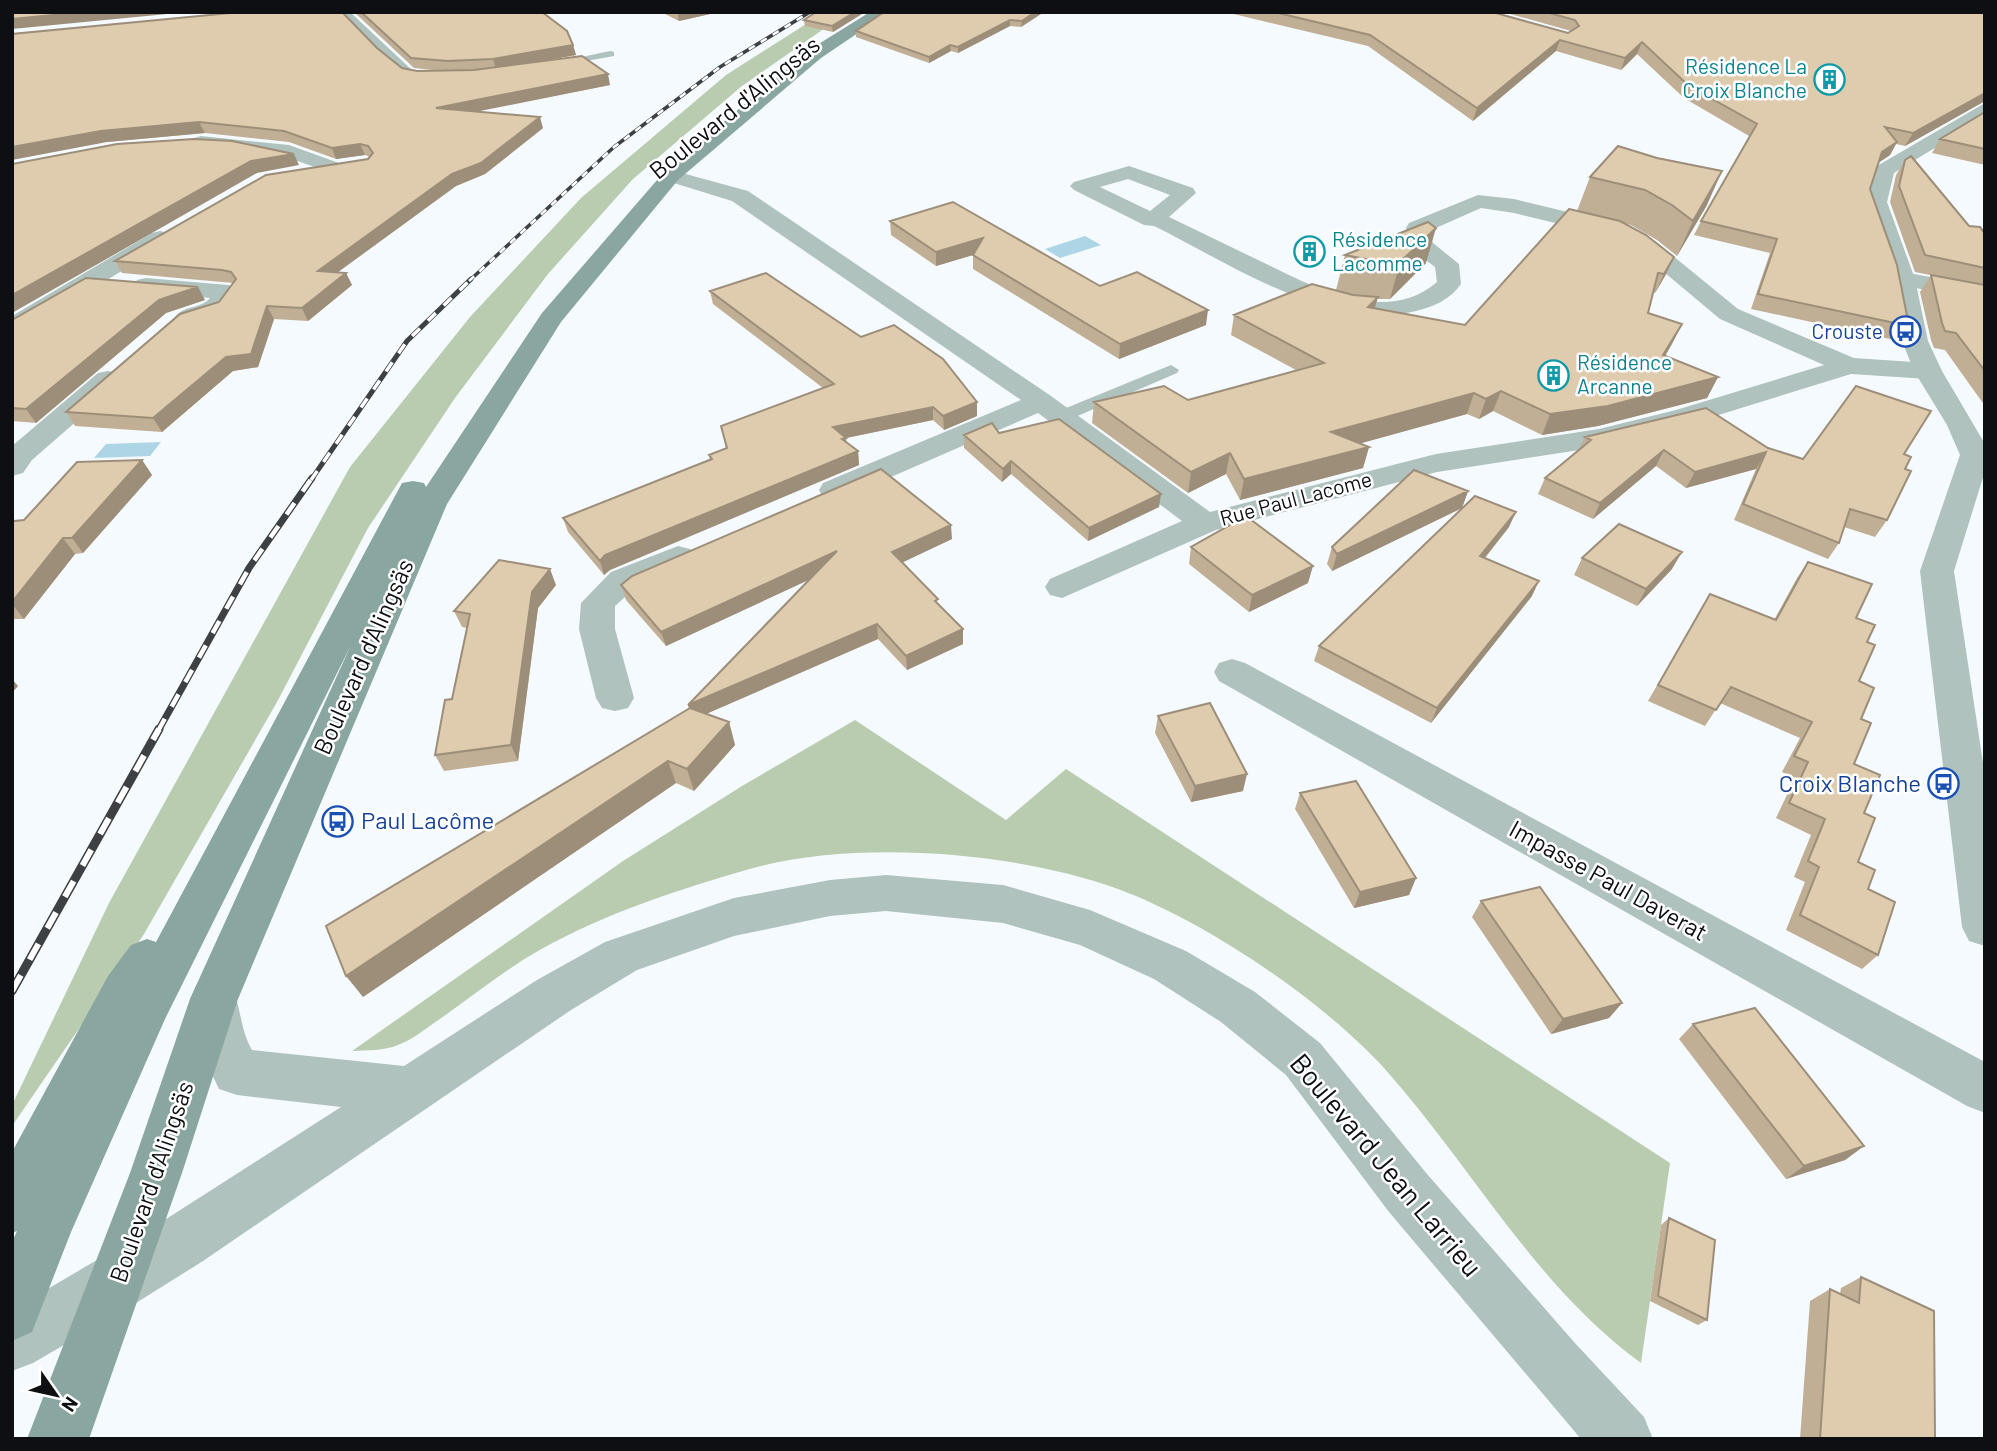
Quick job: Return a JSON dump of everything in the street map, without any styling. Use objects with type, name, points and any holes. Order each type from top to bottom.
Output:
[{"type":"main road","name":"Boulevard d'Alingsäs","points":[[12,1312],[47,1224],[146,1008],[404,504],[522,324],[646,181],[722,113],[799,51],[860,12]]},
{"type":"main road","name":"Boulevard d'Alingsäs","points":[[58,1439],[116,1283],[214,999],[431,504],[551,318],[671,176],[815,54],[881,12]]},
{"type":"main road","points":[[12,1206],[125,991],[230,843]]},
{"type":"street","points":[[1985,108],[1884,170],[1876,202],[1903,279],[1915,341],[1928,371],[1961,425],[1975,455],[1937,572],[1978,812],[1985,927]]},
{"type":"street","points":[[180,143],[263,146],[343,166],[292,174]]},
{"type":"street","name":"Rue Paul Lacome","points":[[671,176],[740,196],[825,252],[1050,410],[1205,523],[1436,463],[1611,435],[1686,416],[1849,366],[1928,371]]},
{"type":"street","points":[[1156,219],[1301,289],[1349,305],[1387,308],[1415,305],[1437,297],[1449,284],[1447,264],[1422,246],[1416,228],[1478,201],[1514,206],[1622,232],[1648,247],[1729,314],[1849,366]]},
{"type":"street","points":[[12,327],[88,279],[183,225]]},
{"type":"street","points":[[88,279],[229,292],[215,308],[177,320],[169,327]]},
{"type":"street","points":[[1903,279],[1985,294]]},
{"type":"street","points":[[12,467],[22,454],[130,360]]},
{"type":"street","points":[[813,499],[1050,410]]},
{"type":"street","points":[[1062,587],[1205,523]]},
{"type":"street","points":[[615,698],[597,629],[598,603],[623,580],[699,547]]},
{"type":"street","name":"Impasse Paul Daverat","points":[[1232,672],[1985,1090]]},
{"type":"street","name":"Boulevard Jean Larrieu","points":[[12,1342],[116,1283],[554,995],[621,957],[734,917],[830,898],[886,893],[1003,904],[1078,925],[1170,965],[1238,1007],[1303,1059],[1408,1193],[1553,1363],[1622,1439]]},
{"type":"street","points":[[214,999],[221,1043],[237,1072],[411,1091]]},
{"type":"lane","points":[[344,12],[410,74],[437,76]]},
{"type":"lane","points":[[547,65],[610,54]]},
{"type":"lane","points":[[1050,410],[1171,370]]},
{"type":"green space","points":[[825,12],[848,12],[742,86],[633,179],[548,274],[455,398],[368,528],[277,702],[144,934],[12,1126],[12,1105],[109,903],[350,467],[470,317],[581,198],[726,75]]},
{"type":"green space","points":[[855,720],[1006,820],[1066,769],[1670,1163],[1641,1363],[1603,1332],[1568,1298],[1505,1223],[1416,1105],[1384,1068],[1329,1016],[1260,965],[1188,921],[1118,889],[1078,876],[986,858],[888,852],[794,859],[753,868],[671,893],[563,937],[499,976],[408,1040],[387,1048],[352,1051],[623,861],[742,786]]},
{"type":"water","points":[[1085,236],[1101,245],[1060,258],[1045,249]]},
{"type":"water","points":[[161,442],[150,456],[94,458],[106,444]]},
{"type":"building","points":[[12,12],[84,12],[12,19]]},
{"type":"building","points":[[241,12],[342,12],[377,48],[402,68],[417,71],[474,70],[582,56],[608,74],[436,108],[540,117],[481,163],[452,174],[318,271],[346,273],[302,308],[267,306],[251,354],[226,357],[153,418],[66,412],[180,314],[219,302],[236,279],[231,272],[222,270],[115,261],[266,175],[368,159],[373,153],[368,146],[360,144],[332,148],[284,131],[199,122],[101,131],[12,147],[12,34]]},
{"type":"building","points":[[361,12],[542,12],[567,31],[573,45],[493,59],[448,61],[411,58]]},
{"type":"building","points":[[816,12],[855,12],[832,26],[804,20]]},
{"type":"building","points":[[884,12],[1035,12],[1022,21],[1010,20],[958,47],[950,45],[929,57],[856,31]]},
{"type":"building","points":[[1274,12],[1492,12],[1568,33],[1579,26],[1575,20],[1546,12],[1985,12],[1985,93],[1913,133],[1885,127],[1897,142],[1882,152],[1870,189],[1897,265],[1909,326],[1758,294],[1777,239],[1701,221],[1757,124],[1689,86],[1642,42],[1625,58],[1560,40],[1477,108],[1370,35]]},
{"type":"building","points":[[1985,112],[1985,149],[1940,139]]},
{"type":"building","points":[[194,139],[232,141],[294,154],[251,161],[12,295],[12,164],[117,144]]},
{"type":"building","points":[[1618,146],[1657,158],[1722,171],[1693,221],[1645,190],[1590,177]]},
{"type":"building","points":[[1911,156],[1969,226],[1980,227],[1985,234],[1985,268],[1925,255],[1899,186],[1905,160]]},
{"type":"building","points":[[953,202],[1100,286],[1137,272],[1208,310],[1120,344],[973,255],[983,238],[936,252],[890,221]]},
{"type":"building","points":[[1569,209],[1620,221],[1646,235],[1674,257],[1664,274],[1658,273],[1648,313],[1682,324],[1663,355],[1718,377],[1608,406],[1550,414],[1501,391],[1486,399],[1474,393],[1331,432],[1369,447],[1244,479],[1230,453],[1191,472],[1094,402],[1164,386],[1188,400],[1324,363],[1234,315],[1312,284],[1353,295],[1378,297],[1368,307],[1465,325]]},
{"type":"building","points":[[1428,222],[1436,228],[1400,262],[1380,262],[1345,255]]},
{"type":"building","points":[[766,273],[861,337],[894,325],[943,359],[977,402],[943,416],[933,407],[833,427],[846,438],[842,439],[858,451],[605,555],[600,561],[563,518],[712,459],[709,455],[727,448],[721,426],[834,384],[710,291]]},
{"type":"building","points":[[1931,275],[1985,285],[1985,371],[1956,333],[1945,331]]},
{"type":"building","points":[[86,278],[198,287],[159,300],[26,409],[12,408],[12,320]]},
{"type":"building","points":[[1856,386],[1931,411],[1904,454],[1911,457],[1905,469],[1911,471],[1887,520],[1850,509],[1839,543],[1743,504],[1766,452],[1695,472],[1664,450],[1600,503],[1545,478],[1591,440],[1585,437],[1706,408],[1768,448],[1803,459]]},
{"type":"building","points":[[1059,419],[1161,494],[1089,528],[1011,461],[1003,469],[964,435],[992,423],[999,433]]},
{"type":"building","points":[[142,460],[72,538],[63,538],[12,602],[12,523],[24,520],[77,462]]},
{"type":"building","points":[[881,469],[951,525],[892,552],[963,629],[906,656],[877,624],[688,705],[837,551],[661,632],[621,585],[632,576]]},
{"type":"building","points":[[1414,470],[1468,491],[1337,554],[1332,547]]},
{"type":"building","points":[[1475,496],[1516,512],[1480,556],[1539,581],[1437,708],[1319,646]]},
{"type":"building","points":[[1246,516],[1313,566],[1252,595],[1191,547]]},
{"type":"building","points":[[1619,524],[1682,552],[1646,589],[1582,558]]},
{"type":"building","points":[[499,560],[550,569],[532,592],[511,745],[435,755],[445,700],[452,699],[470,614],[454,611]]},
{"type":"building","points":[[1808,562],[1872,584],[1856,618],[1875,625],[1867,642],[1875,645],[1859,681],[1874,688],[1861,719],[1871,723],[1854,764],[1880,775],[1864,813],[1875,818],[1858,862],[1875,870],[1868,889],[1895,902],[1878,955],[1800,915],[1819,867],[1808,861],[1825,819],[1789,803],[1808,762],[1794,756],[1812,722],[1731,687],[1716,710],[1658,685],[1710,594],[1776,620]]},
{"type":"building","points":[[1210,703],[1247,774],[1195,786],[1158,716]]},
{"type":"building","points":[[690,708],[729,722],[687,769],[668,761],[346,976],[326,926]]},
{"type":"building","points":[[1356,781],[1416,878],[1360,892],[1300,793]]},
{"type":"building","points":[[1540,887],[1622,1003],[1563,1019],[1481,901]]},
{"type":"building","points":[[1755,1008],[1864,1146],[1804,1166],[1693,1024]]},
{"type":"building","points":[[1669,1218],[1715,1240],[1707,1320],[1658,1296]]},
{"type":"building","points":[[1861,1277],[1934,1311],[1935,1439],[1820,1439],[1830,1289],[1859,1303]]},
{"type":"railway","points":[[469,281],[614,147],[720,67],[810,12]]},
{"type":"railway","points":[[311,480],[407,341],[471,279]]},
{"type":"railway","points":[[158,731],[249,568],[312,478]]},
{"type":"railway","points":[[12,991],[159,729]]},
{"type":"place","name":"Résidence La Croix Blanche","points":[[1830,79]]},
{"type":"place","name":"Résidence Lacomme","points":[[1309,252]]},
{"type":"place","name":"Crouste","points":[[1906,332]]},
{"type":"place","name":"Résidence Arcanne","points":[[1554,375]]},
{"type":"place","name":"Croix Blanche","points":[[1944,784]]},
{"type":"place","name":"Paul Lacôme","points":[[338,821]]}]
